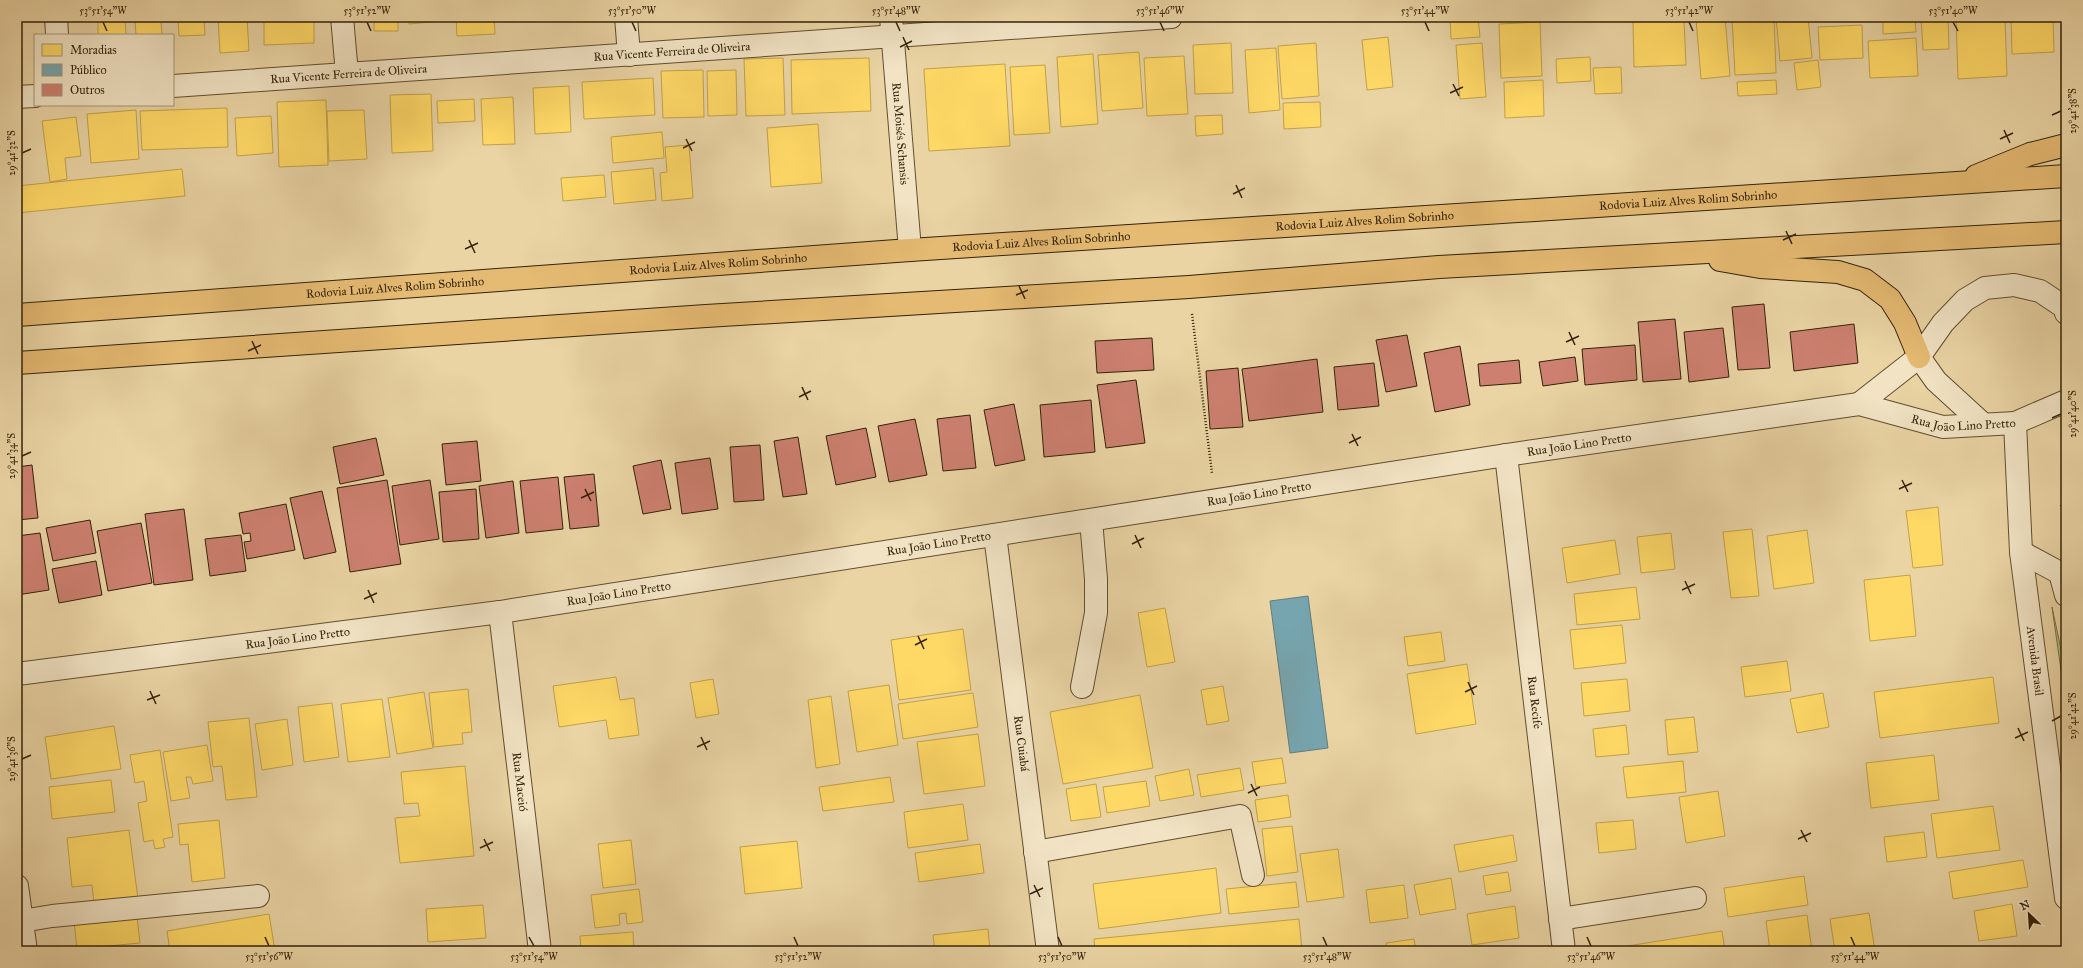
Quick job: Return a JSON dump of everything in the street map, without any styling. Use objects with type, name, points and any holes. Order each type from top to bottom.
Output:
[{"type":"highway","points":[[1960,182],[2030,154],[2066,145]]},
{"type":"highway","name":"Rodovia Luiz Alves Rolim Sobrinho","points":[[17,315],[910,250],[2066,176]]},
{"type":"highway","points":[[17,362],[690,317],[1189,287],[1439,268],[2066,232]]},
{"type":"highway","points":[[1683,254],[1760,267],[1838,272],[1865,280],[1890,299],[1904,323],[1919,358]]},
{"type":"street","points":[[56,17],[57,34]]},
{"type":"street","points":[[342,17],[346,74]]},
{"type":"street","points":[[626,17],[629,55]]},
{"type":"street","name":"Rua Vicente Ferreira de Oliveira","points":[[174,86],[629,55],[892,27],[1172,17]]},
{"type":"street","name":"Rua Moisés Schansis","points":[[892,27],[910,250]]},
{"type":"street","points":[[17,97],[34,96]]},
{"type":"street","name":"Rua João Lino Pretto","points":[[1859,404],[1919,358],[1943,323],[1965,300],[1985,288],[2014,285],[2040,291],[2065,309]]},
{"type":"street","points":[[1919,358],[1936,381],[1983,424]]},
{"type":"street","name":"Rua João Lino Pretto","points":[[17,674],[500,612],[1506,455],[1859,404],[1943,427],[2015,423],[2066,401]]},
{"type":"street","name":"Avenida Brasil","points":[[2015,423],[2021,552],[2066,898]]},
{"type":"street","name":"Rua Recife","points":[[1506,455],[1564,951]]},
{"type":"street","points":[[1082,687],[1096,613],[1096,579],[1091,520]]},
{"type":"street","name":"Rua Cuiabá","points":[[995,535],[1048,951]]},
{"type":"street","points":[[2021,552],[2060,573],[2066,595]]},
{"type":"street","name":"Rua Maceió","points":[[500,612],[540,951]]},
{"type":"street","points":[[1035,852],[1240,816],[1253,875]]},
{"type":"street","points":[[17,886],[26,951]]},
{"type":"street","points":[[22,921],[52,916],[258,896]]},
{"type":"street","points":[[1560,919],[1695,898]]},
{"type":"path","points":[[1189,287],[1216,500]]},
{"type":"path","points":[[2061,505],[2066,522]]},
{"type":"green space","points":[[2052,607],[2066,673],[2066,705]]},
{"type":"building: Moradias","points":[[17,17],[20,17],[22,60],[17,61]]},
{"type":"building: Moradias","points":[[98,17],[125,17],[126,34],[98,34]]},
{"type":"building: Moradias","points":[[178,17],[204,17],[205,35],[179,36]]},
{"type":"building: Moradias","points":[[218,17],[247,17],[249,51],[220,53]]},
{"type":"building: Moradias","points":[[264,17],[314,17],[314,43],[264,45]]},
{"type":"building: Moradias","points":[[374,17],[398,17],[398,31],[374,31]]},
{"type":"building: Moradias","points":[[408,17],[451,17],[451,20],[409,24]]},
{"type":"building: Moradias","points":[[456,17],[494,17],[495,34],[457,36]]},
{"type":"building: Moradias","points":[[541,17],[572,17],[572,19],[541,21]]},
{"type":"building: Moradias","points":[[1450,17],[1478,17],[1480,37],[1451,39]]},
{"type":"building: Moradias","points":[[1725,17],[1730,76],[1701,79],[1696,19]]},
{"type":"building: Moradias","points":[[1732,17],[1774,17],[1776,73],[1735,75]]},
{"type":"building: Moradias","points":[[1776,17],[1808,17],[1812,58],[1780,61]]},
{"type":"building: Moradias","points":[[1883,17],[1915,17],[1916,32],[1883,34]]},
{"type":"building: Moradias","points":[[1921,17],[1948,17],[1949,49],[1923,50]]},
{"type":"building: Moradias","points":[[1956,17],[2005,17],[2007,76],[1958,79]]},
{"type":"building: Moradias","points":[[2011,17],[2053,17],[2054,52],[2012,54]]},
{"type":"building: Moradias","points":[[161,20],[162,34],[136,34],[135,21]]},
{"type":"building: Moradias","points":[[1684,20],[1686,65],[1634,67],[1633,22]]},
{"type":"building: Moradias","points":[[1540,22],[1542,76],[1501,78],[1499,24]]},
{"type":"building: Moradias","points":[[1862,25],[1863,58],[1820,60],[1818,27]]},
{"type":"building: Moradias","points":[[1388,37],[1393,87],[1367,90],[1362,40]]},
{"type":"building: Moradias","points":[[1916,38],[1918,76],[1870,78],[1868,41]]},
{"type":"building: Moradias","points":[[1231,43],[1233,93],[1195,94],[1193,45]]},
{"type":"building: Moradias","points":[[1316,43],[1319,96],[1282,99],[1278,46]]},
{"type":"building: Moradias","points":[[1482,43],[1486,97],[1460,99],[1456,45]]},
{"type":"building: Moradias","points":[[1276,48],[1280,110],[1249,113],[1245,50]]},
{"type":"building: Moradias","points":[[1139,52],[1143,108],[1102,111],[1098,55]]},
{"type":"building: Moradias","points":[[1093,54],[1098,124],[1061,127],[1057,57]]},
{"type":"building: Moradias","points":[[1184,56],[1188,114],[1147,116],[1144,58]]},
{"type":"building: Moradias","points":[[1590,57],[1591,81],[1557,83],[1556,59]]},
{"type":"building: Moradias","points":[[783,58],[785,115],[746,116],[744,59]]},
{"type":"building: Moradias","points":[[869,58],[871,111],[792,114],[791,60]]},
{"type":"building: Moradias","points":[[1818,60],[1821,87],[1797,90],[1794,63]]},
{"type":"building: Moradias","points":[[1005,64],[1010,146],[929,151],[924,69]]},
{"type":"building: Moradias","points":[[1045,65],[1050,133],[1014,135],[1010,67]]},
{"type":"building: Moradias","points":[[1621,67],[1622,93],[1595,94],[1593,68]]},
{"type":"building: Moradias","points":[[703,70],[704,117],[663,118],[661,71]]},
{"type":"building: Moradias","points":[[736,70],[737,115],[708,116],[707,71]]},
{"type":"building: Moradias","points":[[653,78],[655,115],[584,119],[582,82]]},
{"type":"building: Moradias","points":[[1543,80],[1544,116],[1505,118],[1504,82]]},
{"type":"building: Moradias","points":[[1776,80],[1777,94],[1738,96],[1737,82]]},
{"type":"building: Moradias","points":[[569,86],[571,132],[535,134],[533,88]]},
{"type":"building: Moradias","points":[[431,94],[433,151],[392,153],[390,95]]},
{"type":"building: Moradias","points":[[513,97],[515,144],[483,145],[481,99]]},
{"type":"building: Moradias","points":[[474,99],[475,121],[438,123],[437,101]]},
{"type":"building: Moradias","points":[[326,100],[328,165],[279,167],[277,102]]},
{"type":"building: Moradias","points":[[1320,102],[1321,127],[1284,129],[1283,103]]},
{"type":"building: Moradias","points":[[227,108],[228,147],[142,150],[140,111]]},
{"type":"building: Moradias","points":[[136,110],[139,159],[91,163],[87,114]]},
{"type":"building: Moradias","points":[[364,110],[367,159],[329,161],[327,111]]},
{"type":"building: Moradias","points":[[1222,115],[1223,134],[1196,136],[1195,116]]},
{"type":"building: Moradias","points":[[271,116],[273,153],[237,156],[235,118]]},
{"type":"building: Moradias","points":[[76,117],[81,156],[65,158],[67,179],[50,182],[42,121]]},
{"type":"building: Moradias","points":[[818,124],[822,183],[771,187],[767,128]]},
{"type":"building: Moradias","points":[[662,132],[664,158],[613,163],[611,137]]},
{"type":"building: Moradias","points":[[689,145],[693,198],[662,201],[660,173],[667,172],[665,147]]},
{"type":"building: Moradias","points":[[653,168],[656,200],[614,204],[611,172]]},
{"type":"building: Moradias","points":[[182,169],[185,196],[17,213],[17,186]]},
{"type":"building: Moradias","points":[[604,175],[606,197],[563,201],[561,178]]},
{"type":"building: Moradias","points":[[1938,507],[1943,565],[1913,568],[1906,511]]},
{"type":"building: Moradias","points":[[1752,529],[1759,596],[1731,598],[1723,532]]},
{"type":"building: Moradias","points":[[1807,530],[1814,583],[1774,589],[1767,536]]},
{"type":"building: Moradias","points":[[1671,533],[1675,569],[1641,573],[1637,537]]},
{"type":"building: Moradias","points":[[1615,540],[1620,574],[1567,583],[1562,548]]},
{"type":"building: Moradias","points":[[1910,575],[1916,636],[1870,641],[1864,580]]},
{"type":"building: Moradias","points":[[1636,587],[1640,619],[1577,625],[1574,594]]},
{"type":"building: Moradias","points":[[1165,608],[1175,662],[1147,667],[1138,613]]},
{"type":"building: Moradias","points":[[1622,625],[1626,663],[1574,669],[1570,630]]},
{"type":"building: Moradias","points":[[963,629],[971,690],[899,700],[891,640]]},
{"type":"building: Moradias","points":[[1441,632],[1445,661],[1408,666],[1404,637]]},
{"type":"building: Moradias","points":[[1787,661],[1791,691],[1745,697],[1741,667]]},
{"type":"building: Moradias","points":[[1467,664],[1476,724],[1416,734],[1407,674]]},
{"type":"building: Moradias","points":[[616,677],[620,700],[634,698],[639,735],[609,739],[606,720],[559,727],[553,686]]},
{"type":"building: Moradias","points":[[1993,677],[1999,723],[1880,738],[1874,692]]},
{"type":"building: Moradias","points":[[713,679],[719,714],[696,718],[690,683]]},
{"type":"building: Moradias","points":[[1627,679],[1630,711],[1584,716],[1581,683]]},
{"type":"building: Moradias","points":[[889,685],[898,745],[857,752],[848,691]]},
{"type":"building: Moradias","points":[[1223,686],[1229,721],[1207,725],[1201,690]]},
{"type":"building: Moradias","points":[[468,689],[472,732],[462,733],[463,744],[434,747],[429,693]]},
{"type":"building: Moradias","points":[[424,692],[433,748],[397,754],[388,698]]},
{"type":"building: Moradias","points":[[973,693],[978,727],[903,739],[898,704]]},
{"type":"building: Moradias","points":[[1823,693],[1829,727],[1797,733],[1790,699]]},
{"type":"building: Moradias","points":[[1140,695],[1153,768],[1063,784],[1050,712]]},
{"type":"building: Moradias","points":[[831,696],[840,764],[816,768],[808,700]]},
{"type":"building: Moradias","points":[[382,699],[390,757],[348,762],[341,704]]},
{"type":"building: Moradias","points":[[332,703],[339,757],[304,762],[298,707]]},
{"type":"building: Moradias","points":[[1694,717],[1698,752],[1668,755],[1665,720]]},
{"type":"building: Moradias","points":[[249,718],[257,797],[226,800],[222,766],[213,767],[208,722]]},
{"type":"building: Moradias","points":[[287,719],[293,765],[262,770],[255,724]]},
{"type":"building: Moradias","points":[[1626,725],[1629,754],[1596,757],[1593,729]]},
{"type":"building: Moradias","points":[[114,726],[121,769],[51,779],[45,737]]},
{"type":"building: Moradias","points":[[978,734],[985,786],[924,794],[917,742]]},
{"type":"building: Moradias","points":[[207,745],[213,781],[193,784],[191,777],[186,777],[190,798],[171,801],[163,752]]},
{"type":"building: Moradias","points":[[160,750],[173,837],[163,839],[165,847],[155,849],[153,840],[144,842],[138,803],[147,801],[144,781],[135,783],[130,755]]},
{"type":"building: Moradias","points":[[1934,755],[1939,800],[1871,808],[1866,763]]},
{"type":"building: Moradias","points":[[1282,758],[1286,783],[1256,787],[1252,762]]},
{"type":"building: Moradias","points":[[1683,761],[1686,792],[1627,798],[1623,767]]},
{"type":"building: Moradias","points":[[465,766],[474,856],[400,863],[395,818],[420,816],[418,803],[404,804],[401,772]]},
{"type":"building: Moradias","points":[[1240,768],[1244,790],[1201,797],[1197,775]]},
{"type":"building: Moradias","points":[[1189,769],[1194,795],[1160,801],[1155,776]]},
{"type":"building: Moradias","points":[[890,777],[894,802],[823,811],[819,787]]},
{"type":"building: Moradias","points":[[111,780],[115,812],[52,819],[49,787]]},
{"type":"building: Moradias","points":[[1146,781],[1150,806],[1107,813],[1103,787]]},
{"type":"building: Moradias","points":[[1096,784],[1101,817],[1071,821],[1066,789]]},
{"type":"building: Moradias","points":[[1718,791],[1725,836],[1686,843],[1679,797]]},
{"type":"building: Moradias","points":[[1288,795],[1291,817],[1258,822],[1255,800]]},
{"type":"building: Moradias","points":[[963,804],[968,840],[908,848],[904,812]]},
{"type":"building: Moradias","points":[[1993,806],[2000,850],[1937,858],[1931,814]]},
{"type":"building: Moradias","points":[[219,820],[225,878],[192,882],[188,844],[180,845],[178,824]]},
{"type":"building: Moradias","points":[[1633,820],[1636,849],[1599,853],[1596,823]]},
{"type":"building: Moradias","points":[[1292,826],[1298,872],[1267,876],[1262,829]]},
{"type":"building: Moradias","points":[[129,830],[138,899],[94,904],[92,885],[72,887],[67,838]]},
{"type":"building: Moradias","points":[[1924,832],[1927,857],[1887,862],[1884,837]]},
{"type":"building: Moradias","points":[[1513,835],[1517,861],[1459,872],[1454,845]]},
{"type":"building: Moradias","points":[[631,840],[636,884],[603,888],[598,844]]},
{"type":"building: Moradias","points":[[797,841],[802,888],[745,894],[740,847]]},
{"type":"building: Moradias","points":[[980,844],[984,873],[919,882],[915,853]]},
{"type":"building: Moradias","points":[[1338,849],[1344,897],[1307,902],[1300,854]]},
{"type":"building: Moradias","points":[[2023,860],[2028,887],[1953,899],[1949,872]]},
{"type":"building: Moradias","points":[[1216,868],[1221,913],[1099,929],[1093,884]]},
{"type":"building: Moradias","points":[[1508,872],[1511,891],[1486,895],[1483,876]]},
{"type":"building: Moradias","points":[[1804,876],[1808,905],[1728,917],[1724,888]]},
{"type":"building: Moradias","points":[[1451,878],[1456,909],[1420,915],[1414,885]]},
{"type":"building: Moradias","points":[[1296,882],[1299,907],[1229,914],[1226,889]]},
{"type":"building: Moradias","points":[[1404,885],[1408,918],[1370,923],[1366,890]]},
{"type":"building: Moradias","points":[[639,889],[643,922],[627,924],[626,913],[619,914],[620,925],[595,928],[591,895]]},
{"type":"building: Moradias","points":[[2012,904],[2017,936],[1979,941],[1974,911]]},
{"type":"building: Moradias","points":[[483,905],[486,938],[428,942],[426,909]]},
{"type":"building: Moradias","points":[[1515,906],[1519,938],[1472,945],[1467,914]]},
{"type":"building: Moradias","points":[[1869,913],[1875,951],[1835,951],[1830,919]]},
{"type":"building: Moradias","points":[[269,914],[275,951],[170,951],[167,931]]},
{"type":"building: Moradias","points":[[1807,915],[1812,951],[1770,951],[1766,921]]},
{"type":"building: Moradias","points":[[137,916],[140,943],[77,949],[74,922]]},
{"type":"building: Moradias","points":[[1299,919],[1302,951],[1095,951],[1094,939]]},
{"type":"building: Moradias","points":[[988,929],[990,951],[935,951],[933,935]]},
{"type":"building: Moradias","points":[[1722,931],[1725,951],[1622,951],[1621,947]]},
{"type":"building: Moradias","points":[[633,932],[634,951],[581,951],[580,936]]},
{"type":"building: Moradias","points":[[1414,939],[1416,951],[1387,951],[1386,943]]},
{"type":"building: Moradias","points":[[2012,946],[2013,951],[1979,951]]},
{"type":"building: Público","points":[[1308,596],[1328,748],[1290,753],[1270,601]]},
{"type":"building: Outros","points":[[1764,304],[1770,368],[1738,370],[1732,307]]},
{"type":"building: Outros","points":[[1675,319],[1681,379],[1643,382],[1638,322]]},
{"type":"building: Outros","points":[[1854,324],[1858,363],[1794,371],[1790,332]]},
{"type":"building: Outros","points":[[1723,328],[1729,377],[1689,382],[1684,332]]},
{"type":"building: Outros","points":[[1407,335],[1417,386],[1386,392],[1376,340]]},
{"type":"building: Outros","points":[[1152,338],[1154,370],[1097,373],[1095,341]]},
{"type":"building: Outros","points":[[1635,345],[1637,380],[1585,385],[1582,349]]},
{"type":"building: Outros","points":[[1460,346],[1470,405],[1435,412],[1424,353]]},
{"type":"building: Outros","points":[[1575,357],[1578,381],[1543,386],[1539,362]]},
{"type":"building: Outros","points":[[1317,359],[1323,412],[1249,421],[1242,369]]},
{"type":"building: Outros","points":[[1519,360],[1521,383],[1480,386],[1478,364]]},
{"type":"building: Outros","points":[[1374,363],[1379,406],[1338,410],[1334,367]]},
{"type":"building: Outros","points":[[1238,368],[1243,427],[1210,429],[1206,371]]},
{"type":"building: Outros","points":[[1136,380],[1145,443],[1106,448],[1097,385]]},
{"type":"building: Outros","points":[[1091,400],[1095,452],[1044,457],[1040,405]]},
{"type":"building: Outros","points":[[1014,404],[1025,460],[995,466],[984,410]]},
{"type":"building: Outros","points":[[970,415],[976,468],[943,471],[937,419]]},
{"type":"building: Outros","points":[[915,419],[927,475],[889,482],[878,426]]},
{"type":"building: Outros","points":[[866,428],[876,477],[836,485],[826,436]]},
{"type":"building: Outros","points":[[798,437],[807,494],[783,497],[774,441]]},
{"type":"building: Outros","points":[[376,438],[384,475],[340,484],[333,447]]},
{"type":"building: Outros","points":[[477,441],[481,481],[446,485],[442,444]]},
{"type":"building: Outros","points":[[760,445],[764,500],[734,502],[730,447]]},
{"type":"building: Outros","points":[[710,458],[718,509],[682,514],[675,463]]},
{"type":"building: Outros","points":[[661,460],[671,509],[643,514],[633,466]]},
{"type":"building: Outros","points":[[32,465],[38,518],[17,520],[17,467]]},
{"type":"building: Outros","points":[[594,474],[599,526],[570,529],[564,477]]},
{"type":"building: Outros","points":[[558,477],[563,529],[526,533],[520,481]]},
{"type":"building: Outros","points":[[387,480],[401,564],[350,572],[337,488]]},
{"type":"building: Outros","points":[[430,480],[439,539],[400,545],[392,486]]},
{"type":"building: Outros","points":[[513,481],[519,533],[486,538],[479,486]]},
{"type":"building: Outros","points":[[476,489],[479,539],[443,542],[439,492]]},
{"type":"building: Outros","points":[[322,491],[336,552],[304,559],[290,498]]},
{"type":"building: Outros","points":[[286,504],[295,550],[247,559],[244,542],[251,541],[250,533],[243,534],[239,513]]},
{"type":"building: Outros","points":[[184,509],[193,580],[154,585],[145,514]]},
{"type":"building: Outros","points":[[90,520],[96,553],[53,561],[46,528]]},
{"type":"building: Outros","points":[[141,523],[152,583],[108,591],[97,531]]},
{"type":"building: Outros","points":[[40,533],[49,590],[17,595],[17,536]]},
{"type":"building: Outros","points":[[241,535],[246,571],[210,576],[205,539]]},
{"type":"building: Outros","points":[[96,561],[102,595],[59,603],[52,569]]}]
